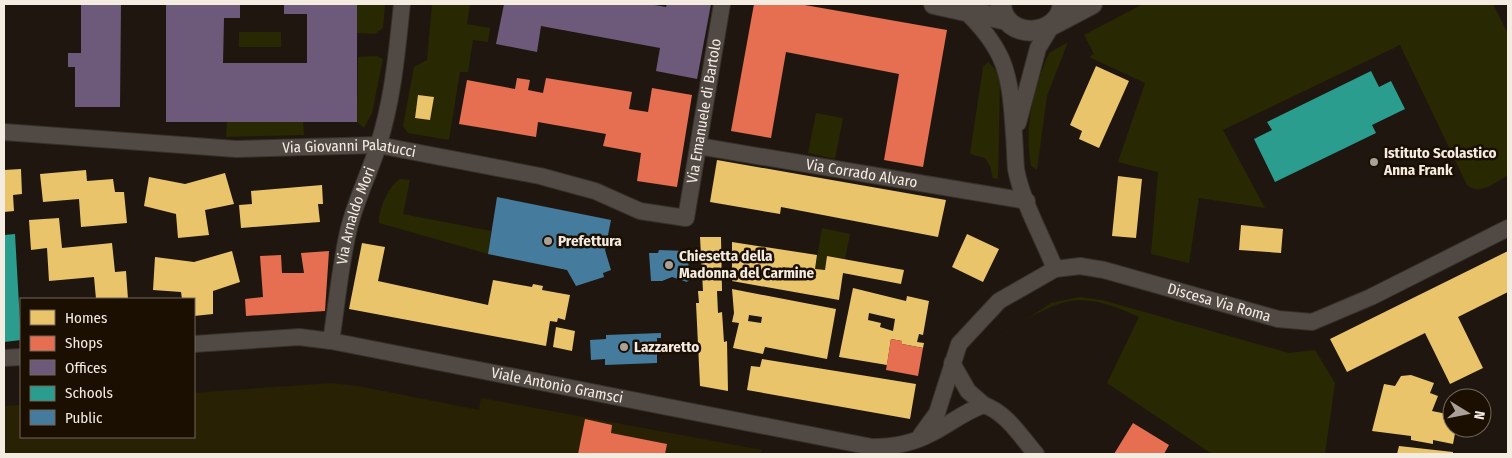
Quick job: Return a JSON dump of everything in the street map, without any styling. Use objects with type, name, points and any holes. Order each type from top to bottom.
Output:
[{"type":"street","name":"Via Arnaldo Mori","points":[[332,341],[348,230],[357,200],[378,146],[396,64],[402,4]]},
{"type":"street","name":"Via Emanuele di Bartolo","points":[[686,218],[722,4]]},
{"type":"street","points":[[934,4],[963,9],[1004,12],[1017,28],[1030,32],[1044,29],[1092,4]]},
{"type":"street","points":[[1014,137],[1038,48],[1059,15],[1063,4]]},
{"type":"street","points":[[963,9],[984,29],[1000,55],[1010,83],[1016,169],[1055,269]]},
{"type":"street","name":"Via Giovanni Palatucci","points":[[4,132],[236,149],[378,146],[540,176],[595,191],[640,211],[686,218]]},
{"type":"street","name":"Via Corrado Alvaro","points":[[698,146],[1027,200]]},
{"type":"street","name":"Discesa Via Roma","points":[[918,439],[937,413],[958,344],[999,301],[1055,269],[1080,266],[1104,270],[1278,319],[1312,322],[1371,297],[1508,228]]},
{"type":"street","name":"Viale Antonio Gramsci","points":[[195,344],[300,337],[332,341],[855,445],[889,447],[918,439],[932,433],[963,413],[984,405]]},
{"type":"street","points":[[4,358],[20,357]]},
{"type":"street","points":[[952,363],[968,391],[984,405],[996,409],[1036,454]]},
{"type":"shaded area","points":[[357,4],[385,4],[383,28],[375,34],[357,33]]},
{"type":"shaded area","points":[[432,4],[470,4],[467,24],[490,28],[488,42],[473,40],[468,72],[460,72],[449,140],[408,133],[403,126],[414,67],[427,60]]},
{"type":"shaded area","points":[[1143,4],[1493,4],[1508,34],[1508,175],[1493,185],[1482,189],[1472,188],[1467,185],[1400,45],[1223,130],[1265,208],[1199,198],[1189,263],[1151,254],[1158,172],[1118,162],[1145,83],[1089,57],[1094,54],[1084,35]]},
{"type":"shaded area","points":[[239,32],[281,32],[281,47],[239,47]]},
{"type":"shaded area","points":[[1068,42],[1047,96],[1037,170],[1031,166],[1029,151],[1029,122],[1034,94],[1049,53]]},
{"type":"shaded area","points":[[377,56],[383,59],[372,113],[364,128],[357,122],[358,57]]},
{"type":"shaded area","points":[[988,62],[996,70],[1000,83],[998,179],[993,178],[990,166],[985,158],[970,154],[983,67]]},
{"type":"shaded area","points":[[816,113],[843,118],[835,159],[808,153]]},
{"type":"shaded area","points":[[227,122],[303,122],[304,135],[226,137]]},
{"type":"shaded area","points":[[400,179],[410,180],[403,214],[491,231],[488,254],[379,223],[380,212],[385,199],[392,187]]},
{"type":"shaded area","points":[[822,228],[850,234],[845,259],[827,256],[825,270],[815,269]]},
{"type":"shaded area","points":[[1079,297],[1102,300],[1289,353],[1315,350],[1335,383],[1325,454],[1212,454],[1107,383],[1139,317],[1103,303],[1080,300],[1057,305],[1020,323],[1051,303]]},
{"type":"sand","points":[[331,383],[358,386],[479,410],[481,398],[762,450],[761,454],[4,454],[4,406],[20,405],[20,438],[195,438],[195,393]]},
{"type":"building: Homes","points":[[1096,66],[1129,81],[1099,148],[1079,139],[1082,131],[1070,125]]},
{"type":"building: Homes","points":[[418,95],[434,97],[430,120],[415,118]]},
{"type":"building: Homes","points":[[717,160],[946,200],[938,237],[781,207],[780,214],[710,202]]},
{"type":"building: Homes","points":[[21,169],[22,194],[13,195],[14,211],[4,212],[4,170]]},
{"type":"building: Homes","points":[[86,170],[87,181],[113,179],[115,192],[124,192],[127,223],[81,227],[79,199],[43,202],[40,174]]},
{"type":"building: Homes","points":[[225,173],[234,204],[205,210],[209,235],[178,238],[176,214],[144,206],[149,177],[185,184]]},
{"type":"building: Homes","points":[[1118,176],[1142,179],[1136,238],[1112,236]]},
{"type":"building: Homes","points":[[322,185],[323,204],[318,204],[320,222],[241,228],[239,205],[252,204],[251,191]]},
{"type":"building: Homes","points":[[59,218],[62,248],[112,243],[115,272],[126,271],[128,298],[96,298],[94,277],[49,281],[47,248],[31,250],[29,220]]},
{"type":"building: Homes","points":[[1241,225],[1283,229],[1281,253],[1239,250]]},
{"type":"building: Homes","points":[[967,234],[999,249],[983,282],[952,267]]},
{"type":"building: Homes","points":[[700,237],[721,237],[722,291],[717,291],[718,313],[722,312],[724,342],[727,341],[728,391],[700,386],[696,303],[699,303],[698,291],[703,291]]},
{"type":"building: Homes","points":[[732,242],[817,255],[815,269],[825,270],[827,256],[904,270],[901,284],[843,273],[839,300],[732,281]]},
{"type":"building: Homes","points":[[362,243],[385,247],[378,281],[488,305],[493,280],[532,287],[533,284],[543,286],[542,290],[570,295],[565,320],[558,318],[557,322],[550,321],[546,346],[349,309]]},
{"type":"building: Homes","points":[[232,251],[240,282],[213,291],[213,314],[195,316],[195,298],[182,298],[181,292],[153,290],[155,257],[194,262]]},
{"type":"building: Homes","points":[[1508,251],[1508,292],[1458,317],[1483,368],[1450,384],[1425,333],[1347,372],[1330,339]]},
{"type":"building: Homes","points":[[853,288],[906,301],[907,296],[929,301],[923,335],[919,334],[917,342],[924,343],[923,348],[902,344],[902,341],[891,339],[887,365],[839,357]],"holes":[[[869,313],[895,319],[893,331],[880,327],[881,323],[868,320]]]},
{"type":"building: Homes","points":[[732,289],[836,309],[827,359],[765,347],[763,354],[733,348],[739,323],[732,322],[734,313]],"holes":[[[749,315],[762,317],[761,323],[748,321]]]},
{"type":"building: Homes","points":[[556,327],[575,331],[572,351],[553,347]]},
{"type":"building: Homes","points":[[762,359],[916,384],[910,419],[747,390],[751,366],[760,367]]},
{"type":"building: Homes","points":[[1411,375],[1434,383],[1430,393],[1438,396],[1432,411],[1442,413],[1442,438],[1454,438],[1453,444],[1433,440],[1433,444],[1411,440],[1411,436],[1372,431],[1384,384],[1395,386],[1401,376]]},
{"type":"building: Homes","points":[[1399,446],[1453,452],[1453,454],[1397,454]]},
{"type":"building: Shops","points":[[754,4],[799,4],[947,30],[923,167],[884,160],[899,74],[786,52],[771,138],[731,131]]},
{"type":"building: Shops","points":[[517,78],[530,80],[528,90],[543,93],[546,78],[632,92],[629,109],[648,112],[652,88],[692,95],[677,187],[637,181],[641,153],[603,146],[606,134],[538,122],[536,137],[459,124],[467,80],[515,89]]},
{"type":"building: Shops","points":[[329,251],[325,311],[246,316],[245,299],[263,297],[260,256],[281,255],[282,273],[304,273],[301,253]]},
{"type":"building: Shops","points":[[891,339],[902,341],[902,344],[923,348],[918,376],[886,370]]},
{"type":"building: Shops","points":[[585,419],[612,425],[611,433],[667,444],[665,454],[578,454]]},
{"type":"building: Shops","points":[[1133,423],[1169,445],[1164,454],[1114,454]]},
{"type":"building: Offices","points":[[81,4],[121,4],[120,107],[75,107],[75,67],[68,67],[68,53],[81,53]]},
{"type":"building: Offices","points":[[166,4],[240,4],[240,18],[224,18],[223,63],[307,63],[307,14],[284,14],[284,4],[357,4],[357,122],[166,122]]},
{"type":"building: Offices","points":[[504,4],[649,4],[666,7],[667,4],[711,4],[697,79],[656,71],[660,48],[541,26],[537,52],[496,44]]},
{"type":"building: Schools","points":[[1371,71],[1379,87],[1391,81],[1405,109],[1372,125],[1376,133],[1275,182],[1254,139],[1272,130],[1267,122]]},
{"type":"building: Schools","points":[[15,234],[20,340],[4,342],[4,235]]},
{"type":"building: Public","name":"Prefettura","points":[[497,197],[611,220],[605,250],[611,270],[603,273],[604,277],[576,286],[567,270],[488,254]]},
{"type":"building: Public","name":"Chiesetta della Madonna del Carmine","points":[[659,250],[687,251],[690,279],[687,282],[672,277],[662,281],[651,281],[649,253],[658,253]]},
{"type":"building: Public","name":"Lazzaretto","points":[[661,333],[661,338],[657,338],[657,363],[605,365],[605,359],[591,360],[590,340],[606,339],[606,335]]},
{"type":"place","name":"Istituto Scolastico Anna Frank","points":[[1374,162]]},
{"type":"place","name":"Prefettura","points":[[548,241]]},
{"type":"place","name":"Chiesetta della Madonna del Carmine","points":[[669,265]]},
{"type":"place","name":"Lazzaretto","points":[[624,347]]}]
